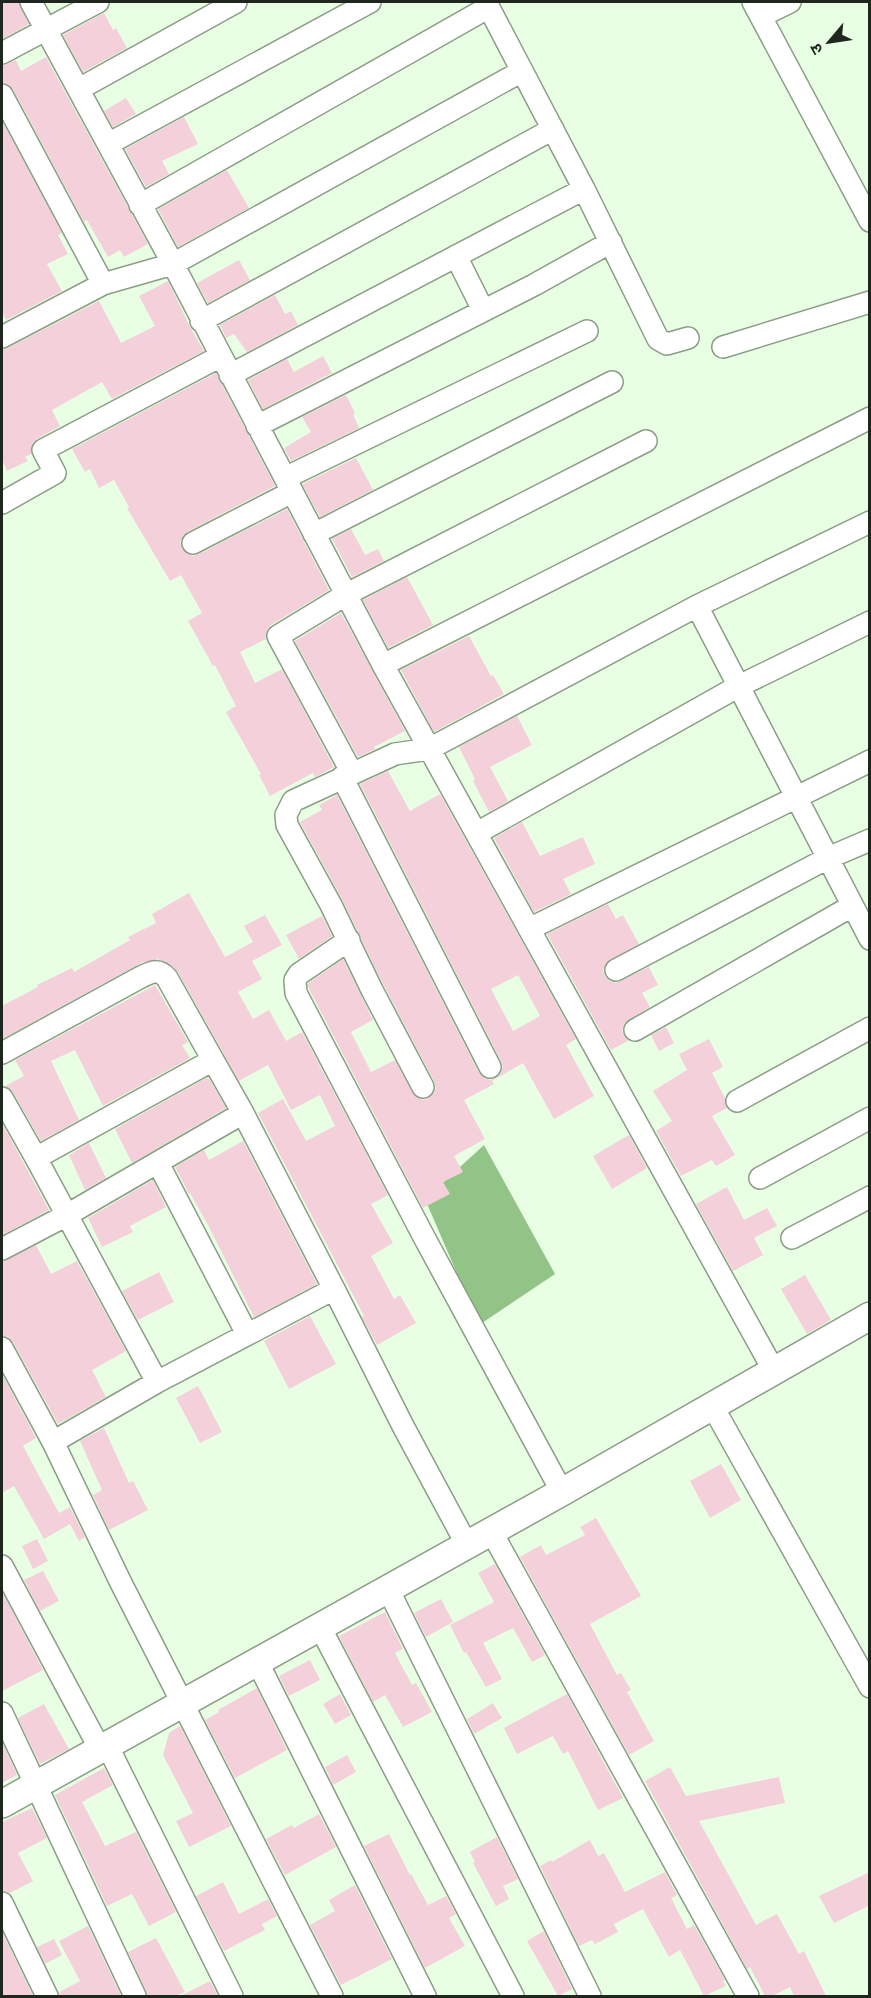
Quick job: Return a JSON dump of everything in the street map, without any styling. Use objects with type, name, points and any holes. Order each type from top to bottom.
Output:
[{"type":"street","points":[[31,2],[173,264],[201,321],[429,749],[774,1371]]},
{"type":"street","points":[[2,53],[98,2]]},
{"type":"street","points":[[79,89],[236,2]]},
{"type":"street","points":[[108,144],[370,2]]},
{"type":"street","points":[[790,2],[757,9],[863,193],[870,221]]},
{"type":"street","points":[[140,205],[487,4],[584,189],[658,339],[667,344],[688,338]]},
{"type":"street","points":[[2,337],[103,284],[173,264],[522,70]]},
{"type":"street","points":[[2,95],[103,284]]},
{"type":"street","points":[[201,321],[553,129]]},
{"type":"street","points":[[2,503],[55,473],[43,450],[456,256],[584,189]]},
{"type":"street","points":[[257,426],[534,285],[610,242]]},
{"type":"street","points":[[456,256],[483,310]]},
{"type":"street","points":[[723,348],[870,302]]},
{"type":"street","points":[[193,543],[289,485],[586,331]]},
{"type":"street","points":[[314,534],[612,382]]},
{"type":"street","points":[[384,665],[870,418]]},
{"type":"street","points":[[490,1066],[278,636],[347,594],[646,441]]},
{"type":"street","points":[[423,1087],[372,990],[349,940],[286,825],[286,815],[292,801],[395,753],[429,749],[697,606],[870,522]]},
{"type":"street","points":[[697,606],[852,906],[868,931]]},
{"type":"street","points":[[477,833],[739,686],[870,622]]},
{"type":"street","points":[[529,929],[870,761]]},
{"type":"street","points":[[616,970],[828,858],[870,840]]},
{"type":"street","points":[[635,1030],[852,906]]},
{"type":"street","points":[[349,940],[299,974],[295,980],[296,993],[424,1237],[562,1492]]},
{"type":"street","points":[[2,1053],[141,977],[158,971],[162,972],[243,1113],[466,1545]]},
{"type":"street","points":[[736,1101],[870,1028]]},
{"type":"street","points":[[36,1158],[213,1060]]},
{"type":"street","points":[[2,1098],[157,1382]]},
{"type":"street","points":[[2,1250],[158,1164],[243,1113]]},
{"type":"street","points":[[760,1178],[870,1118]]},
{"type":"street","points":[[158,1164],[247,1334]]},
{"type":"street","points":[[792,1238],[870,1197]]},
{"type":"street","points":[[53,1442],[157,1382],[334,1289]]},
{"type":"street","points":[[2,1804],[562,1492],[870,1316]]},
{"type":"street","points":[[2,1348],[53,1442],[121,1583],[332,1996]]},
{"type":"street","points":[[713,1407],[870,1687]]},
{"type":"street","points":[[491,1531],[748,1996]]},
{"type":"street","points":[[2,1566],[104,1747],[232,1996]]},
{"type":"street","points":[[388,1588],[590,1996]]},
{"type":"street","points":[[320,1627],[513,1996]]},
{"type":"street","points":[[257,1661],[425,1996]]},
{"type":"street","points":[[2,1713],[135,1996]]},
{"type":"street","points":[[2,1903],[47,1996]]},
{"type":"shaded area","points":[[484,1145],[555,1274],[479,1325],[425,1199]]},
{"type":"building","points":[[2,2],[18,2],[29,24],[2,39]]},
{"type":"building","points":[[104,13],[113,30],[116,28],[127,48],[83,72],[63,35]]},
{"type":"building","points":[[46,57],[148,244],[124,257],[120,250],[108,257],[87,220],[84,222],[13,89],[2,82],[2,66],[16,60],[21,71]]},
{"type":"building","points":[[126,98],[136,114],[113,127],[104,111]]},
{"type":"building","points":[[184,117],[198,144],[162,161],[169,174],[146,187],[125,149]]},
{"type":"building","points":[[2,121],[62,233],[58,235],[68,254],[47,264],[62,291],[6,320],[2,311]]},
{"type":"building","points":[[227,170],[249,208],[178,247],[158,209]]},
{"type":"building","points":[[239,260],[250,280],[208,303],[197,283]]},
{"type":"building","points":[[168,281],[204,351],[112,399],[102,382],[52,410],[60,426],[32,444],[31,454],[25,457],[28,461],[7,471],[2,459],[2,350],[99,301],[121,343],[155,326],[139,296]]},
{"type":"building","points":[[275,295],[285,314],[291,311],[298,325],[247,352],[234,334],[226,338],[220,325]]},
{"type":"building","points":[[323,356],[332,373],[263,409],[248,380],[287,359],[294,372]]},
{"type":"building","points":[[216,373],[275,486],[187,532],[180,542],[182,549],[192,556],[199,554],[287,509],[329,590],[271,625],[267,630],[266,639],[240,652],[255,683],[282,669],[334,767],[315,777],[313,773],[270,796],[259,775],[261,774],[226,712],[236,706],[215,665],[213,666],[188,621],[202,613],[181,575],[170,581],[127,508],[129,507],[114,480],[99,488],[90,469],[85,472],[72,449]]},
{"type":"building","points":[[346,395],[359,428],[291,461],[284,448],[311,432],[302,417]]},
{"type":"building","points":[[356,458],[373,490],[320,517],[302,484]]},
{"type":"building","points":[[351,529],[365,555],[378,549],[384,561],[352,577],[332,539]]},
{"type":"building","points":[[407,577],[433,625],[388,648],[363,600]]},
{"type":"building","points":[[341,613],[405,731],[358,757],[295,641]]},
{"type":"building","points":[[469,636],[491,676],[493,675],[504,694],[434,732],[401,670]]},
{"type":"building","points":[[517,716],[532,745],[490,767],[508,801],[489,812],[459,747]]},
{"type":"building","points":[[388,771],[410,811],[440,794],[576,1039],[566,1045],[594,1096],[554,1119],[523,1063],[492,1081],[494,1084],[464,1100],[485,1139],[454,1156],[463,1172],[443,1182],[450,1194],[423,1208],[309,989],[310,982],[343,959],[373,1020],[351,1032],[371,1072],[395,1060],[416,1097],[423,1100],[433,1094],[436,1088],[434,1081],[342,899],[300,822],[322,810],[319,805],[337,795],[479,1073],[490,1080],[501,1073],[503,1067],[360,784]],"holes":[[[518,975],[540,1016],[513,1031],[491,989]]]},
{"type":"building","points":[[522,822],[540,856],[583,837],[595,864],[563,879],[571,894],[534,912],[494,838]]},
{"type":"building","points":[[189,893],[225,957],[253,942],[244,926],[265,915],[282,945],[252,961],[262,979],[238,992],[253,1019],[269,1010],[286,1041],[302,1032],[388,1195],[371,1204],[393,1243],[371,1256],[394,1299],[400,1295],[416,1323],[377,1345],[258,1113],[283,1099],[306,1141],[335,1126],[320,1095],[291,1110],[268,1065],[239,1081],[178,972],[172,966],[158,959],[143,962],[2,1039],[2,1006],[72,968],[74,972],[130,940],[128,937],[156,923],[152,914]]},
{"type":"building","points":[[608,904],[616,919],[623,915],[639,944],[606,963],[603,970],[605,976],[616,983],[649,967],[658,985],[642,993],[650,1007],[624,1023],[622,1031],[628,1041],[611,1050],[547,934]]},
{"type":"building","points":[[322,916],[332,936],[299,959],[286,935]]},
{"type":"building","points":[[155,985],[188,1042],[182,1045],[190,1058],[103,1106],[75,1050],[51,1061],[79,1120],[41,1141],[13,1092],[5,1086],[24,1076],[15,1060]]},
{"type":"building","points":[[666,1027],[674,1043],[659,1051],[651,1035]]},
{"type":"building","points":[[709,1039],[723,1067],[712,1073],[725,1098],[727,1108],[712,1116],[735,1155],[716,1166],[712,1160],[681,1176],[656,1131],[672,1121],[653,1091],[687,1070],[679,1054]]},
{"type":"building","points":[[208,1077],[226,1108],[132,1163],[115,1129]]},
{"type":"building","points":[[2,1123],[49,1210],[2,1235]]},
{"type":"building","points":[[629,1135],[647,1168],[612,1189],[593,1156]]},
{"type":"building","points":[[243,1141],[317,1284],[254,1317],[209,1227],[175,1167],[204,1150],[209,1160]]},
{"type":"building","points":[[89,1143],[106,1178],[85,1190],[69,1155]]},
{"type":"building","points":[[153,1180],[166,1207],[130,1226],[133,1232],[102,1247],[88,1218]]},
{"type":"building","points":[[727,1187],[744,1220],[767,1208],[777,1226],[754,1238],[763,1255],[733,1271],[696,1204]]},
{"type":"building","points":[[36,1245],[51,1274],[77,1261],[126,1351],[92,1370],[106,1397],[58,1424],[13,1342],[2,1335],[2,1262]]},
{"type":"building","points":[[159,1272],[174,1302],[138,1320],[122,1291]]},
{"type":"building","points":[[805,1275],[831,1320],[807,1334],[781,1289]]},
{"type":"building","points":[[310,1316],[336,1364],[289,1389],[264,1341]]},
{"type":"building","points":[[2,1374],[36,1438],[23,1446],[59,1513],[70,1507],[85,1537],[79,1541],[70,1524],[44,1539],[14,1486],[2,1493]]},
{"type":"building","points":[[198,1386],[222,1432],[200,1443],[176,1398]]},
{"type":"building","points":[[104,1428],[129,1483],[133,1481],[148,1510],[109,1530],[93,1495],[102,1490],[80,1441]]},
{"type":"building","points":[[721,1464],[741,1500],[710,1518],[690,1481]]},
{"type":"building","points":[[596,1518],[641,1596],[590,1624],[617,1675],[621,1673],[631,1690],[627,1692],[654,1741],[629,1755],[520,1557],[541,1545],[546,1555],[585,1535],[580,1527]]},
{"type":"building","points":[[37,1539],[48,1561],[33,1569],[22,1546]]},
{"type":"building","points":[[495,1564],[545,1655],[532,1662],[513,1628],[483,1643],[502,1679],[486,1687],[466,1652],[464,1653],[450,1625],[494,1602],[478,1573]]},
{"type":"building","points":[[43,1571],[59,1601],[40,1611],[24,1580]]},
{"type":"building","points":[[2,1592],[43,1670],[2,1691]]},
{"type":"building","points":[[441,1599],[453,1622],[426,1637],[414,1613]]},
{"type":"building","points":[[385,1612],[403,1649],[395,1653],[412,1685],[416,1683],[432,1712],[403,1727],[385,1695],[373,1702],[339,1636]]},
{"type":"building","points":[[310,1660],[320,1680],[289,1696],[279,1676]]},
{"type":"building","points":[[257,1688],[287,1750],[235,1778],[205,1720]]},
{"type":"building","points":[[340,1694],[351,1715],[335,1724],[323,1704]]},
{"type":"building","points":[[567,1694],[623,1798],[598,1810],[568,1751],[563,1754],[553,1736],[517,1754],[504,1728]]},
{"type":"building","points":[[493,1703],[502,1718],[474,1734],[467,1719]]},
{"type":"building","points":[[44,1704],[69,1749],[40,1764],[18,1718]]},
{"type":"building","points":[[180,1726],[231,1826],[189,1847],[176,1821],[193,1813],[163,1755],[169,1733]]},
{"type":"building","points":[[2,1742],[17,1775],[2,1783]]},
{"type":"building","points":[[347,1755],[356,1772],[333,1785],[325,1767]]},
{"type":"building","points":[[670,1767],[686,1796],[779,1777],[785,1803],[699,1821],[756,1925],[777,1914],[799,1954],[804,1951],[826,1996],[794,1996],[790,1987],[772,1996],[765,1996],[750,1967],[747,1969],[645,1781]]},
{"type":"building","points":[[104,1768],[113,1785],[82,1802],[105,1846],[136,1832],[176,1912],[149,1926],[132,1894],[107,1906],[55,1795]]},
{"type":"building","points":[[32,1808],[47,1838],[18,1853],[33,1881],[10,1893],[2,1890],[2,1822]]},
{"type":"building","points":[[319,1814],[336,1847],[285,1875],[266,1839],[292,1825],[294,1828]]},
{"type":"building","points":[[389,1834],[428,1905],[446,1896],[456,1914],[449,1918],[465,1946],[425,1968],[364,1846]]},
{"type":"building","points":[[497,1837],[518,1879],[503,1886],[509,1899],[496,1906],[473,1863],[475,1862],[470,1852]]},
{"type":"building","points":[[590,1840],[598,1856],[604,1853],[625,1892],[665,1872],[677,1895],[671,1898],[687,1929],[694,1925],[725,1980],[723,1981],[726,1986],[704,1996],[680,1950],[669,1957],[643,1909],[614,1924],[618,1932],[595,1944],[592,1940],[579,1946],[540,1866],[551,1860],[552,1862]]},
{"type":"building","points":[[870,1872],[870,1905],[834,1923],[819,1896]]},
{"type":"building","points":[[223,1882],[239,1914],[268,1899],[277,1916],[262,1924],[265,1930],[224,1951],[196,1896]]},
{"type":"building","points":[[355,1885],[392,1959],[341,1985],[310,1925],[335,1911],[329,1900]]},
{"type":"building","points":[[88,1926],[121,1996],[60,1996],[59,1992],[80,1981],[59,1941]]},
{"type":"building","points":[[2,1931],[7,1942],[33,1996],[2,1996]]},
{"type":"building","points":[[544,1931],[572,1989],[558,1996],[527,1941]]},
{"type":"building","points":[[156,1938],[185,1992],[175,1996],[148,1996],[128,1952]]},
{"type":"building","points":[[54,1939],[62,1955],[45,1964],[37,1947]]},
{"type":"building","points":[[210,1981],[218,1996],[180,1996]]}]
